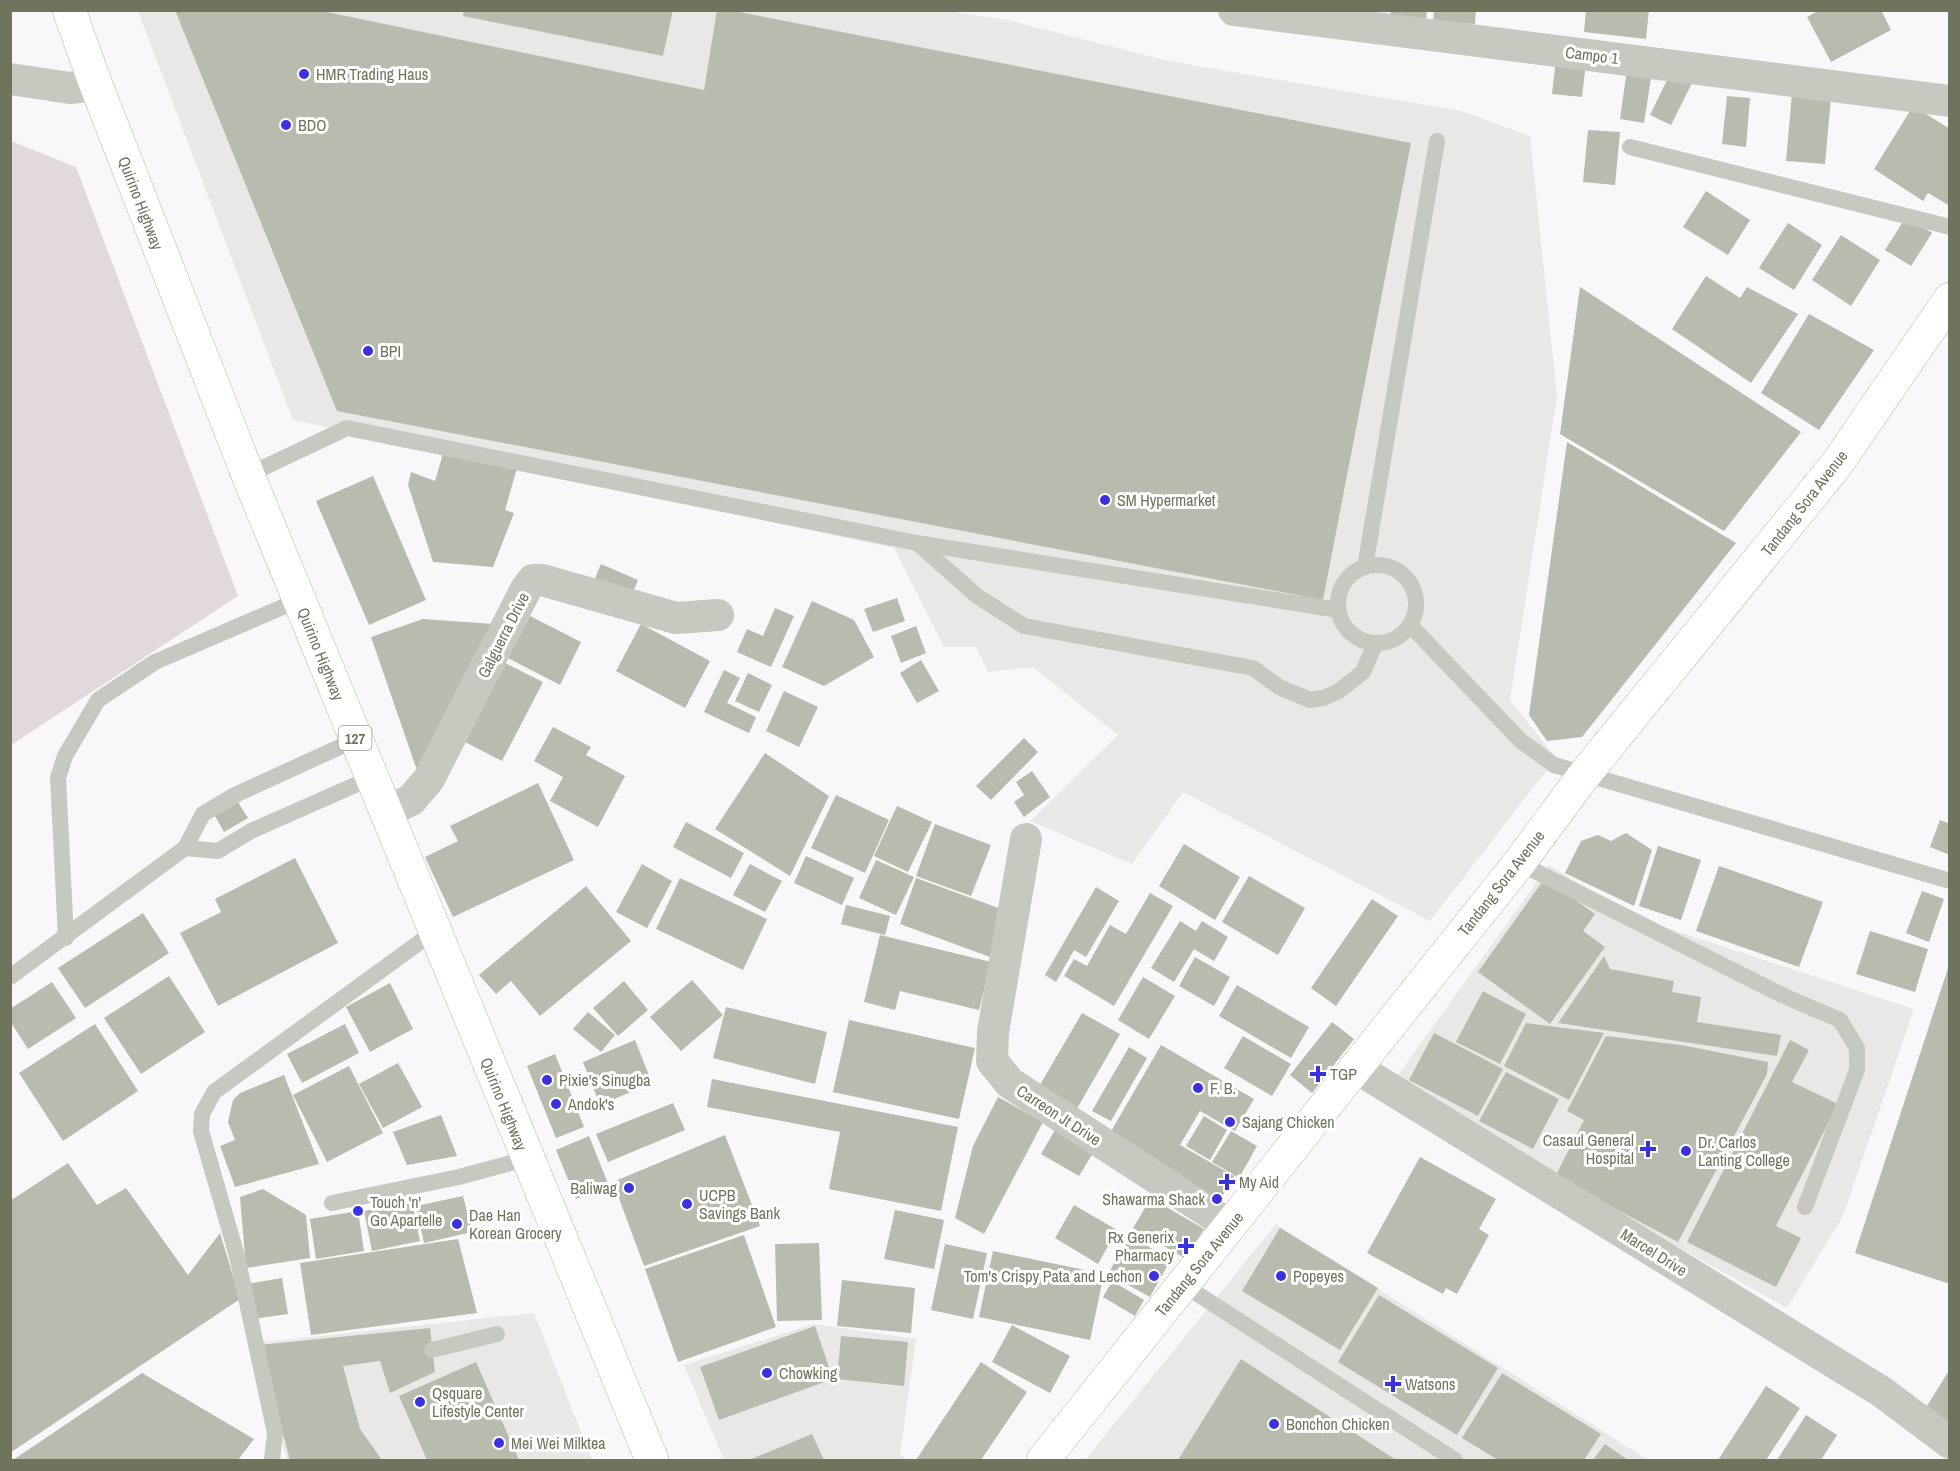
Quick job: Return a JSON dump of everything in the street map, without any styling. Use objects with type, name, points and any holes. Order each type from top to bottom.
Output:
[{"type":"main road","name":"Quirino Highway","points":[[69,10],[248,475],[526,1159],[576,1271],[651,1461]]},
{"type":"main road","name":"Tandang Sora Avenue","points":[[1045,1460],[1182,1284],[1519,862],[1585,774],[1836,465],[1950,299]]},
{"type":"street","name":"Campo 1","points":[[1234,10],[1950,101]]},
{"type":"street","points":[[10,79],[70,88],[96,85]]},
{"type":"street","name":"Galguerra Drive","points":[[386,812],[411,800],[429,779],[526,589],[533,580],[542,580],[676,618],[718,615]]},
{"type":"street","name":"Carreon Jt Drive","points":[[1026,840],[993,1032],[992,1061],[1010,1083],[1229,1226]]},
{"type":"street","name":"Marcel Drive","points":[[1354,1068],[1882,1392],[1950,1443]]},
{"type":"lane","points":[[1365,567],[1437,141]]},
{"type":"lane","points":[[1630,147],[1950,227]]},
{"type":"lane","points":[[248,475],[347,428],[917,543],[1338,610]]},
{"type":"lane","points":[[917,543],[977,596],[1024,626],[1252,668],[1279,687],[1310,700],[1339,691],[1363,672],[1375,644]]},
{"type":"lane","points":[[1365,567],[1385,567],[1404,575],[1412,586],[1416,599],[1416,612],[1410,625],[1395,639],[1375,644],[1362,641],[1351,634],[1342,623],[1338,610],[1339,596],[1344,584],[1353,573],[1365,567]]},
{"type":"lane","points":[[66,938],[58,778],[65,756],[98,700],[155,662],[299,600]]},
{"type":"lane","points":[[1410,625],[1521,741],[1554,765],[1950,880]]},
{"type":"lane","points":[[10,977],[66,938],[185,848],[203,814],[235,795],[355,740]]},
{"type":"lane","points":[[185,848],[218,851],[251,831],[371,778]]},
{"type":"lane","points":[[1519,862],[1774,991],[1840,1020],[1857,1048],[1857,1070],[1805,1207]]},
{"type":"lane","points":[[272,1461],[275,1433],[237,1256],[201,1131],[202,1114],[214,1092],[435,931]]},
{"type":"lane","points":[[332,1203],[459,1177],[526,1159]]},
{"type":"lane","points":[[1182,1284],[1455,1461]]},
{"type":"lane","points":[[432,1350],[497,1334]]},
{"type":"shaded area","name":"SM Hypermarket","points":[[138,11],[944,11],[1003,19],[1169,61],[1461,111],[1530,136],[1557,396],[1510,700],[1556,758],[1430,921],[1183,792],[1132,864],[1030,821],[1118,735],[1033,667],[988,672],[976,647],[944,647],[894,548],[293,420]]},
{"type":"shaded area","points":[[11,141],[76,167],[238,596],[11,745]]},
{"type":"shaded area","name":"Dr. Carlos Lanting College","points":[[1549,865],[1633,917],[1914,1009],[1843,1216],[1787,1308],[1390,1086]]},
{"type":"shaded area","points":[[1276,1224],[1648,1460],[1085,1460]]},
{"type":"shaded area","name":"Qsquare Lifestyle Center","points":[[534,1313],[592,1460],[287,1460],[255,1343]]},
{"type":"shaded area","points":[[814,1324],[916,1339],[900,1455],[908,1460],[724,1460],[684,1365]]},
{"type":"building","name":"SM Hypermarket","points":[[175,10],[317,10],[704,90],[717,10],[729,10],[1411,143],[1323,600],[337,411]]},
{"type":"building","points":[[464,10],[673,10],[663,56],[463,16]]},
{"type":"building","points":[[1391,10],[1427,10],[1426,20],[1390,19]]},
{"type":"building","points":[[1434,10],[1476,10],[1475,24],[1433,22]]},
{"type":"building","points":[[1586,10],[1649,10],[1646,39],[1584,32]]},
{"type":"building","points":[[1820,10],[1881,10],[1891,30],[1831,62],[1807,17]]},
{"type":"building","points":[[1556,59],[1586,62],[1582,97],[1552,94]]},
{"type":"building","points":[[1627,69],[1652,72],[1644,123],[1620,119]]},
{"type":"building","points":[[1671,72],[1692,83],[1671,125],[1650,115]]},
{"type":"building","points":[[1792,94],[1831,97],[1825,164],[1786,161]]},
{"type":"building","points":[[1727,96],[1750,98],[1746,147],[1722,144]]},
{"type":"building","points":[[1913,106],[1950,129],[1950,206],[1928,193],[1923,201],[1874,169]]},
{"type":"building","points":[[1588,130],[1620,132],[1615,185],[1583,182]]},
{"type":"building","points":[[1706,191],[1750,220],[1728,255],[1683,227]]},
{"type":"building","points":[[1906,217],[1932,233],[1911,266],[1885,250]]},
{"type":"building","points":[[1788,223],[1822,245],[1794,290],[1759,268]]},
{"type":"building","points":[[1841,235],[1880,260],[1851,306],[1812,280]]},
{"type":"building","points":[[1706,276],[1740,298],[1747,287],[1798,314],[1751,383],[1672,329]]},
{"type":"building","points":[[1580,287],[1801,432],[1724,531],[1560,434]]},
{"type":"building","points":[[1809,314],[1874,350],[1819,430],[1761,393]]},
{"type":"building","points":[[1567,442],[1736,543],[1582,737],[1547,741],[1529,715]]},
{"type":"building","points":[[445,447],[517,468],[505,510],[514,513],[493,567],[433,562],[408,485],[411,472],[435,481]]},
{"type":"building","points":[[373,476],[426,600],[369,625],[316,501]]},
{"type":"building","points":[[601,564],[638,580],[630,599],[593,583]]},
{"type":"building","points":[[897,598],[905,621],[873,632],[864,609]]},
{"type":"building","points":[[812,601],[854,620],[874,657],[824,686],[782,667]]},
{"type":"building","points":[[775,608],[794,616],[771,667],[737,652],[747,629],[763,636]]},
{"type":"building","points":[[530,616],[581,642],[560,685],[508,658]]},
{"type":"building","points":[[423,619],[494,624],[418,773],[371,637]]},
{"type":"building","points":[[641,624],[710,661],[685,708],[616,671]]},
{"type":"building","points":[[916,626],[926,653],[901,663],[891,636]]},
{"type":"building","points":[[921,660],[939,691],[917,703],[900,673]]},
{"type":"building","points":[[501,661],[543,682],[502,761],[461,740]]},
{"type":"building","points":[[724,670],[740,678],[727,703],[756,717],[749,733],[704,712]]},
{"type":"building","points":[[748,673],[772,685],[759,712],[735,701]]},
{"type":"building","points":[[784,691],[818,707],[799,747],[766,731]]},
{"type":"building","points":[[553,727],[591,747],[586,755],[625,776],[598,827],[550,801],[563,777],[534,761]]},
{"type":"building","points":[[1024,738],[1038,752],[991,800],[976,786]]},
{"type":"building","points":[[765,753],[829,796],[790,876],[715,829]]},
{"type":"building","points":[[1032,771],[1050,797],[1024,817],[1014,802],[1024,795],[1016,782]]},
{"type":"building","points":[[538,783],[574,860],[453,917],[425,857],[458,841],[450,826]]},
{"type":"building","points":[[836,795],[889,820],[865,873],[811,848]]},
{"type":"building","points":[[238,802],[248,818],[224,832],[215,816]]},
{"type":"building","points":[[897,806],[932,822],[908,872],[874,856]]},
{"type":"building","points":[[1940,820],[1950,824],[1950,855],[1930,847]]},
{"type":"building","points":[[686,822],[744,853],[731,878],[673,847]]},
{"type":"building","points":[[935,824],[991,845],[971,896],[916,876]]},
{"type":"building","points":[[1626,833],[1652,850],[1634,906],[1565,873],[1581,841],[1598,835],[1611,841]]},
{"type":"building","points":[[1184,844],[1240,877],[1215,920],[1159,886]]},
{"type":"building","points":[[1658,846],[1701,860],[1681,920],[1639,906]]},
{"type":"building","points":[[806,856],[854,878],[842,905],[794,883]]},
{"type":"building","points":[[295,858],[338,943],[218,1006],[180,933],[221,912],[215,899]]},
{"type":"building","points":[[876,860],[914,877],[896,915],[859,898]]},
{"type":"building","points":[[642,864],[672,881],[647,928],[616,912]]},
{"type":"building","points":[[750,864],[782,881],[765,912],[733,895]]},
{"type":"building","points":[[1719,866],[1823,902],[1799,967],[1696,931]]},
{"type":"building","points":[[1249,876],[1305,908],[1278,955],[1222,922]]},
{"type":"building","points":[[680,878],[767,919],[743,970],[656,929]]},
{"type":"building","points":[[916,878],[1007,911],[990,957],[900,924]]},
{"type":"building","points":[[1545,878],[1595,914],[1583,931],[1605,947],[1550,1024],[1478,972]]},
{"type":"building","points":[[586,886],[631,941],[540,1016],[511,981],[496,994],[479,975]]},
{"type":"building","points":[[1096,887],[1119,901],[1086,957],[1074,950],[1056,982],[1045,975]]},
{"type":"building","points":[[1922,891],[1944,899],[1929,942],[1906,933]]},
{"type":"building","points":[[1150,893],[1173,906],[1114,1006],[1064,976],[1074,959],[1087,966],[1110,925],[1126,934]]},
{"type":"building","points":[[1372,899],[1398,916],[1336,1006],[1311,988]]},
{"type":"building","points":[[846,905],[890,916],[885,935],[841,924]]},
{"type":"building","points":[[143,913],[169,953],[85,1008],[58,968]]},
{"type":"building","points":[[1180,921],[1196,931],[1202,921],[1228,937],[1214,961],[1194,949],[1174,982],[1151,968]]},
{"type":"building","points":[[1870,931],[1928,949],[1915,992],[1856,974]]},
{"type":"building","points":[[880,935],[991,962],[979,1010],[900,991],[895,1010],[864,1002]]},
{"type":"building","points":[[1604,956],[1610,969],[1674,981],[1672,992],[1701,997],[1697,1022],[1781,1035],[1777,1056],[1558,1023]]},
{"type":"building","points":[[1195,957],[1230,977],[1214,1006],[1179,986]]},
{"type":"building","points":[[1950,962],[1950,1284],[1855,1253]]},
{"type":"building","points":[[169,976],[205,1032],[141,1074],[104,1018]]},
{"type":"building","points":[[1143,977],[1175,996],[1149,1039],[1118,1020]]},
{"type":"building","points":[[692,980],[723,1015],[681,1051],[650,1017]]},
{"type":"building","points":[[624,981],[648,1010],[618,1036],[593,1008]]},
{"type":"building","points":[[52,982],[76,1018],[28,1049],[10,1021],[10,1009]]},
{"type":"building","points":[[390,983],[413,1029],[370,1052],[346,1007]]},
{"type":"building","points":[[1237,985],[1309,1027],[1291,1058],[1219,1016]]},
{"type":"building","points":[[1483,991],[1526,1014],[1500,1064],[1456,1042]]},
{"type":"building","points":[[726,1007],[827,1032],[815,1084],[713,1058]]},
{"type":"building","points":[[588,1012],[615,1035],[601,1052],[573,1029]]},
{"type":"building","points":[[1082,1013],[1120,1034],[1075,1112],[1037,1090]]},
{"type":"building","points":[[849,1020],[975,1048],[959,1119],[833,1092]]},
{"type":"building","points":[[1332,1022],[1354,1039],[1312,1093],[1290,1075]]},
{"type":"building","points":[[1526,1023],[1604,1033],[1569,1100],[1504,1066]]},
{"type":"building","points":[[95,1024],[138,1091],[63,1141],[19,1073]]},
{"type":"building","points":[[345,1024],[359,1053],[302,1083],[287,1054]]},
{"type":"building","points":[[1434,1033],[1503,1069],[1478,1116],[1409,1080]]},
{"type":"building","points":[[1243,1036],[1291,1064],[1272,1096],[1224,1068]]},
{"type":"building","name":"Casaul General Hospital","points":[[1606,1036],[1681,1045],[1768,1062],[1767,1074],[1678,1242],[1555,1177],[1584,1120],[1567,1111]]},
{"type":"building","points":[[635,1040],[652,1083],[600,1105],[583,1062]]},
{"type":"building","points":[[1790,1040],[1809,1050],[1792,1082],[1838,1104],[1776,1226],[1801,1238],[1776,1287],[1687,1242]]},
{"type":"building","points":[[1161,1045],[1254,1099],[1235,1131],[1200,1111],[1180,1145],[1234,1176],[1217,1205],[1106,1140]]},
{"type":"building","points":[[1129,1047],[1147,1058],[1111,1121],[1092,1111]]},
{"type":"building","points":[[555,1054],[584,1127],[556,1138],[527,1066]]},
{"type":"building","points":[[398,1063],[422,1107],[383,1128],[359,1084]]},
{"type":"building","points":[[349,1066],[383,1133],[327,1162],[293,1095]]},
{"type":"building","points":[[1506,1072],[1559,1099],[1533,1149],[1479,1121]]},
{"type":"building","points":[[284,1075],[319,1164],[235,1187],[220,1146],[235,1140],[228,1122],[233,1100],[240,1093]]},
{"type":"building","points":[[712,1079],[958,1127],[941,1211],[829,1189],[840,1132],[707,1107]]},
{"type":"building","points":[[998,1097],[1043,1122],[984,1234],[955,1218],[973,1146]]},
{"type":"building","points":[[673,1103],[685,1130],[608,1162],[596,1134]]},
{"type":"building","points":[[441,1115],[457,1156],[407,1165],[393,1132]]},
{"type":"building","points":[[1204,1116],[1227,1130],[1210,1160],[1186,1146]]},
{"type":"building","points":[[1055,1130],[1093,1153],[1079,1176],[1041,1154]]},
{"type":"building","points":[[1231,1131],[1257,1146],[1239,1178],[1212,1162]]},
{"type":"building","name":"UCPB Savings Bank","points":[[725,1135],[760,1226],[644,1266],[613,1182]]},
{"type":"building","points":[[589,1136],[609,1186],[576,1199],[556,1150]]},
{"type":"building","points":[[1420,1157],[1496,1199],[1479,1229],[1489,1235],[1457,1294],[1446,1288],[1443,1294],[1367,1253]]},
{"type":"building","points":[[68,1163],[97,1205],[126,1188],[188,1275],[220,1233],[240,1299],[10,1453],[10,1201]]},
{"type":"building","points":[[263,1189],[306,1215],[310,1258],[246,1268],[240,1197]]},
{"type":"building","points":[[463,1196],[472,1232],[424,1243],[416,1206]]},
{"type":"building","points":[[1151,1198],[1204,1229],[1186,1259],[1133,1228]]},
{"type":"building","points":[[412,1201],[420,1241],[372,1251],[364,1211]]},
{"type":"building","points":[[1074,1205],[1117,1230],[1098,1264],[1055,1238]]},
{"type":"building","points":[[895,1210],[944,1220],[934,1269],[884,1259]]},
{"type":"building","points":[[358,1211],[364,1251],[316,1259],[310,1219]]},
{"type":"building","points":[[1280,1228],[1378,1288],[1340,1350],[1242,1291]]},
{"type":"building","points":[[744,1235],[776,1327],[678,1362],[645,1269]]},
{"type":"building","points":[[1129,1236],[1171,1259],[1150,1297],[1108,1274]]},
{"type":"building","points":[[458,1239],[477,1313],[311,1335],[300,1263]]},
{"type":"building","points":[[819,1243],[822,1320],[777,1321],[775,1244]]},
{"type":"building","points":[[945,1244],[987,1253],[973,1319],[931,1310]]},
{"type":"building","points":[[993,1251],[1104,1274],[1090,1340],[979,1317]]},
{"type":"building","points":[[282,1278],[288,1314],[253,1319],[247,1284]]},
{"type":"building","points":[[842,1280],[915,1288],[911,1333],[837,1326]]},
{"type":"building","points":[[1112,1281],[1144,1300],[1135,1316],[1103,1297]]},
{"type":"building","points":[[1379,1295],[1498,1368],[1457,1435],[1338,1362]]},
{"type":"building","points":[[1012,1325],[1070,1356],[1050,1393],[992,1362]]},
{"type":"building","name":"Chowking","points":[[815,1326],[833,1379],[719,1420],[700,1367]]},
{"type":"building","points":[[430,1328],[435,1372],[390,1393],[380,1361],[343,1366],[360,1429],[382,1460],[290,1460],[259,1345]]},
{"type":"building","points":[[841,1336],[908,1342],[904,1386],[837,1379]]},
{"type":"building","points":[[1241,1359],[1396,1460],[1178,1460]]},
{"type":"building","points":[[476,1362],[519,1460],[427,1460],[399,1396]]},
{"type":"building","points":[[981,1362],[1027,1392],[981,1460],[916,1460]]},
{"type":"building","points":[[1950,1369],[1950,1435],[1920,1417]]},
{"type":"building","points":[[142,1373],[254,1439],[238,1460],[13,1460]]},
{"type":"building","points":[[1502,1373],[1601,1434],[1584,1460],[1498,1460],[1462,1438]]},
{"type":"building","points":[[1766,1386],[1800,1408],[1766,1460],[1718,1460]]},
{"type":"building","points":[[1806,1415],[1837,1435],[1821,1460],[1777,1460]]},
{"type":"building","points":[[812,1434],[824,1460],[749,1460]]},
{"type":"building","points":[[1605,1444],[1628,1460],[1593,1460]]},
{"type":"place","name":"HMR Trading Haus","points":[[304,74]]},
{"type":"place","name":"BDO","points":[[286,125]]},
{"type":"place","name":"BPI","points":[[368,351]]},
{"type":"place","name":"SM Hypermarket","points":[[1105,500]]},
{"type":"place","name":"TGP","points":[[1318,1074]]},
{"type":"place","name":"Pixie's Sinugba","points":[[547,1080]]},
{"type":"place","name":"F. B.","points":[[1198,1088]]},
{"type":"place","name":"Andok's","points":[[556,1104]]},
{"type":"place","name":"Sajang Chicken","points":[[1230,1122]]},
{"type":"place","name":"Casaul General Hospital","points":[[1648,1149]]},
{"type":"place","name":"Dr. Carlos Lanting College","points":[[1686,1151]]},
{"type":"place","name":"My Aid","points":[[1227,1182]]},
{"type":"place","name":"Baliwag","points":[[629,1188]]},
{"type":"place","name":"Shawarma Shack","points":[[1217,1199]]},
{"type":"place","name":"UCPB Savings Bank","points":[[687,1204]]},
{"type":"place","name":"Touch 'n' Go Apartelle","points":[[358,1211]]},
{"type":"place","name":"Dae Han Korean Grocery","points":[[457,1224]]},
{"type":"place","name":"Rx Generix Pharmacy","points":[[1186,1246]]},
{"type":"place","name":"Tom's Crispy Pata and Lechon","points":[[1154,1276]]},
{"type":"place","name":"Popeyes","points":[[1281,1276]]},
{"type":"place","name":"Chowking","points":[[767,1373]]},
{"type":"place","name":"Watsons","points":[[1393,1384]]},
{"type":"place","name":"Qsquare Lifestyle Center","points":[[420,1402]]},
{"type":"place","name":"Bonchon Chicken","points":[[1274,1424]]},
{"type":"place","name":"Mei Wei Milktea","points":[[499,1443]]}]
